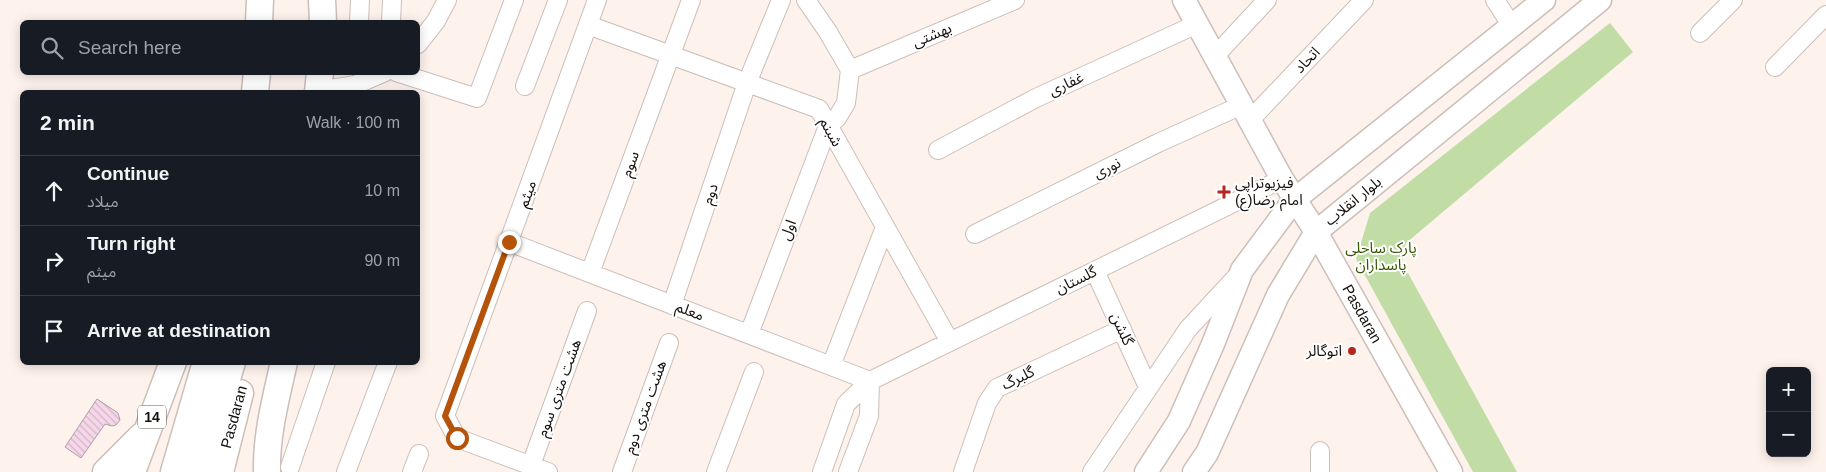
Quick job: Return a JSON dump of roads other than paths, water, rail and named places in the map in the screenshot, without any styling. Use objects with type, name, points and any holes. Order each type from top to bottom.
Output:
[{"type":"highway","points":[[259,20],[260,0]]},
{"type":"highway","points":[[322,0],[323,20]]},
{"type":"highway","points":[[255,90],[257,75]]},
{"type":"highway","name":"14","points":[[132,472],[172,365]]},
{"type":"highway","points":[[174,472],[205,365]]},
{"type":"highway","points":[[199,472],[231,365]]},
{"type":"highway","name":"Pasdaran","points":[[220,472],[247,365]]},
{"type":"highway","points":[[256,472],[271,423],[283,365]]},
{"type":"highway","points":[[271,423],[267,457],[286,471]]},
{"type":"highway","name":"14","points":[[106,472],[148,430]]},
{"type":"main road","name":"Pasdaran","points":[[1184,0],[1282,179],[1316,232],[1451,472]]},
{"type":"main road","points":[[1146,472],[1179,421],[1213,344],[1242,270],[1294,200],[1544,0]]},
{"type":"main road","name":"بلوار انقلاب","points":[[1194,472],[1207,453],[1278,295],[1316,232],[1600,0]]},
{"type":"street","points":[[359,20],[360,0]]},
{"type":"street","points":[[391,20],[392,0]]},
{"type":"street","points":[[420,41],[436,21],[447,0]]},
{"type":"street","points":[[405,75],[477,98],[514,0]]},
{"type":"street","points":[[525,86],[558,0]]},
{"type":"street","name":"میثم","points":[[531,465],[457,438],[445,416],[597,0]]},
{"type":"street","name":"سوم","points":[[590,273],[691,0]]},
{"type":"street","name":"دوم","points":[[672,305],[747,83],[781,0]]},
{"type":"street","points":[[806,0],[828,32],[850,70]]},
{"type":"street","name":"بهشتی","points":[[850,70],[1015,0]]},
{"type":"street","points":[[1215,56],[1267,0]]},
{"type":"street","name":"اتحاد","points":[[1246,112],[1364,0]]},
{"type":"street","points":[[1495,0],[1512,26]]},
{"type":"street","points":[[1700,33],[1733,0]]},
{"type":"street","points":[[1775,67],[1826,15]]},
{"type":"street","name":"غفاری","points":[[938,150],[1036,98],[1197,24]]},
{"type":"street","name":"شبنم","points":[[588,25],[818,109],[950,342]]},
{"type":"street","name":"اول","points":[[749,334],[828,126],[837,118],[846,103],[850,70]]},
{"type":"street","points":[[319,85],[372,75]]},
{"type":"street","name":"نوری","points":[[974,234],[1158,143],[1246,112]]},
{"type":"street","name":"گلستان","points":[[822,472],[846,404],[870,381],[1282,179]]},
{"type":"street","points":[[831,366],[886,227]]},
{"type":"street","name":"معلم","points":[[509,242],[870,381]]},
{"type":"street","points":[[1092,472],[1188,329],[1242,270]]},
{"type":"street","name":"گلشن","points":[[1095,271],[1148,387]]},
{"type":"street","name":"هشت متری سوم","points":[[531,465],[587,311]]},
{"type":"street","name":"گلبرگ","points":[[963,472],[987,403],[997,388],[1122,329]]},
{"type":"street","name":"هشت متری دوم","points":[[622,472],[669,343]]},
{"type":"street","points":[[286,471],[325,365]]},
{"type":"street","points":[[346,472],[387,365]]},
{"type":"street","points":[[716,472],[754,372]]},
{"type":"street","points":[[848,472],[869,416],[870,381]]},
{"type":"street","points":[[1320,451],[1320,472]]},
{"type":"street","points":[[412,472],[419,454]]},
{"type":"street","points":[[531,465],[548,472]]},
{"type":"place","name":"فیزیوتراپی امام رضا(ع)","points":[[1224,192]]},
{"type":"place","name":"اتوگالر","points":[[1352,351]]},
{"type":"park label","name":"پارک ساحلی پاسداران","points":[[1381,256]]}]
